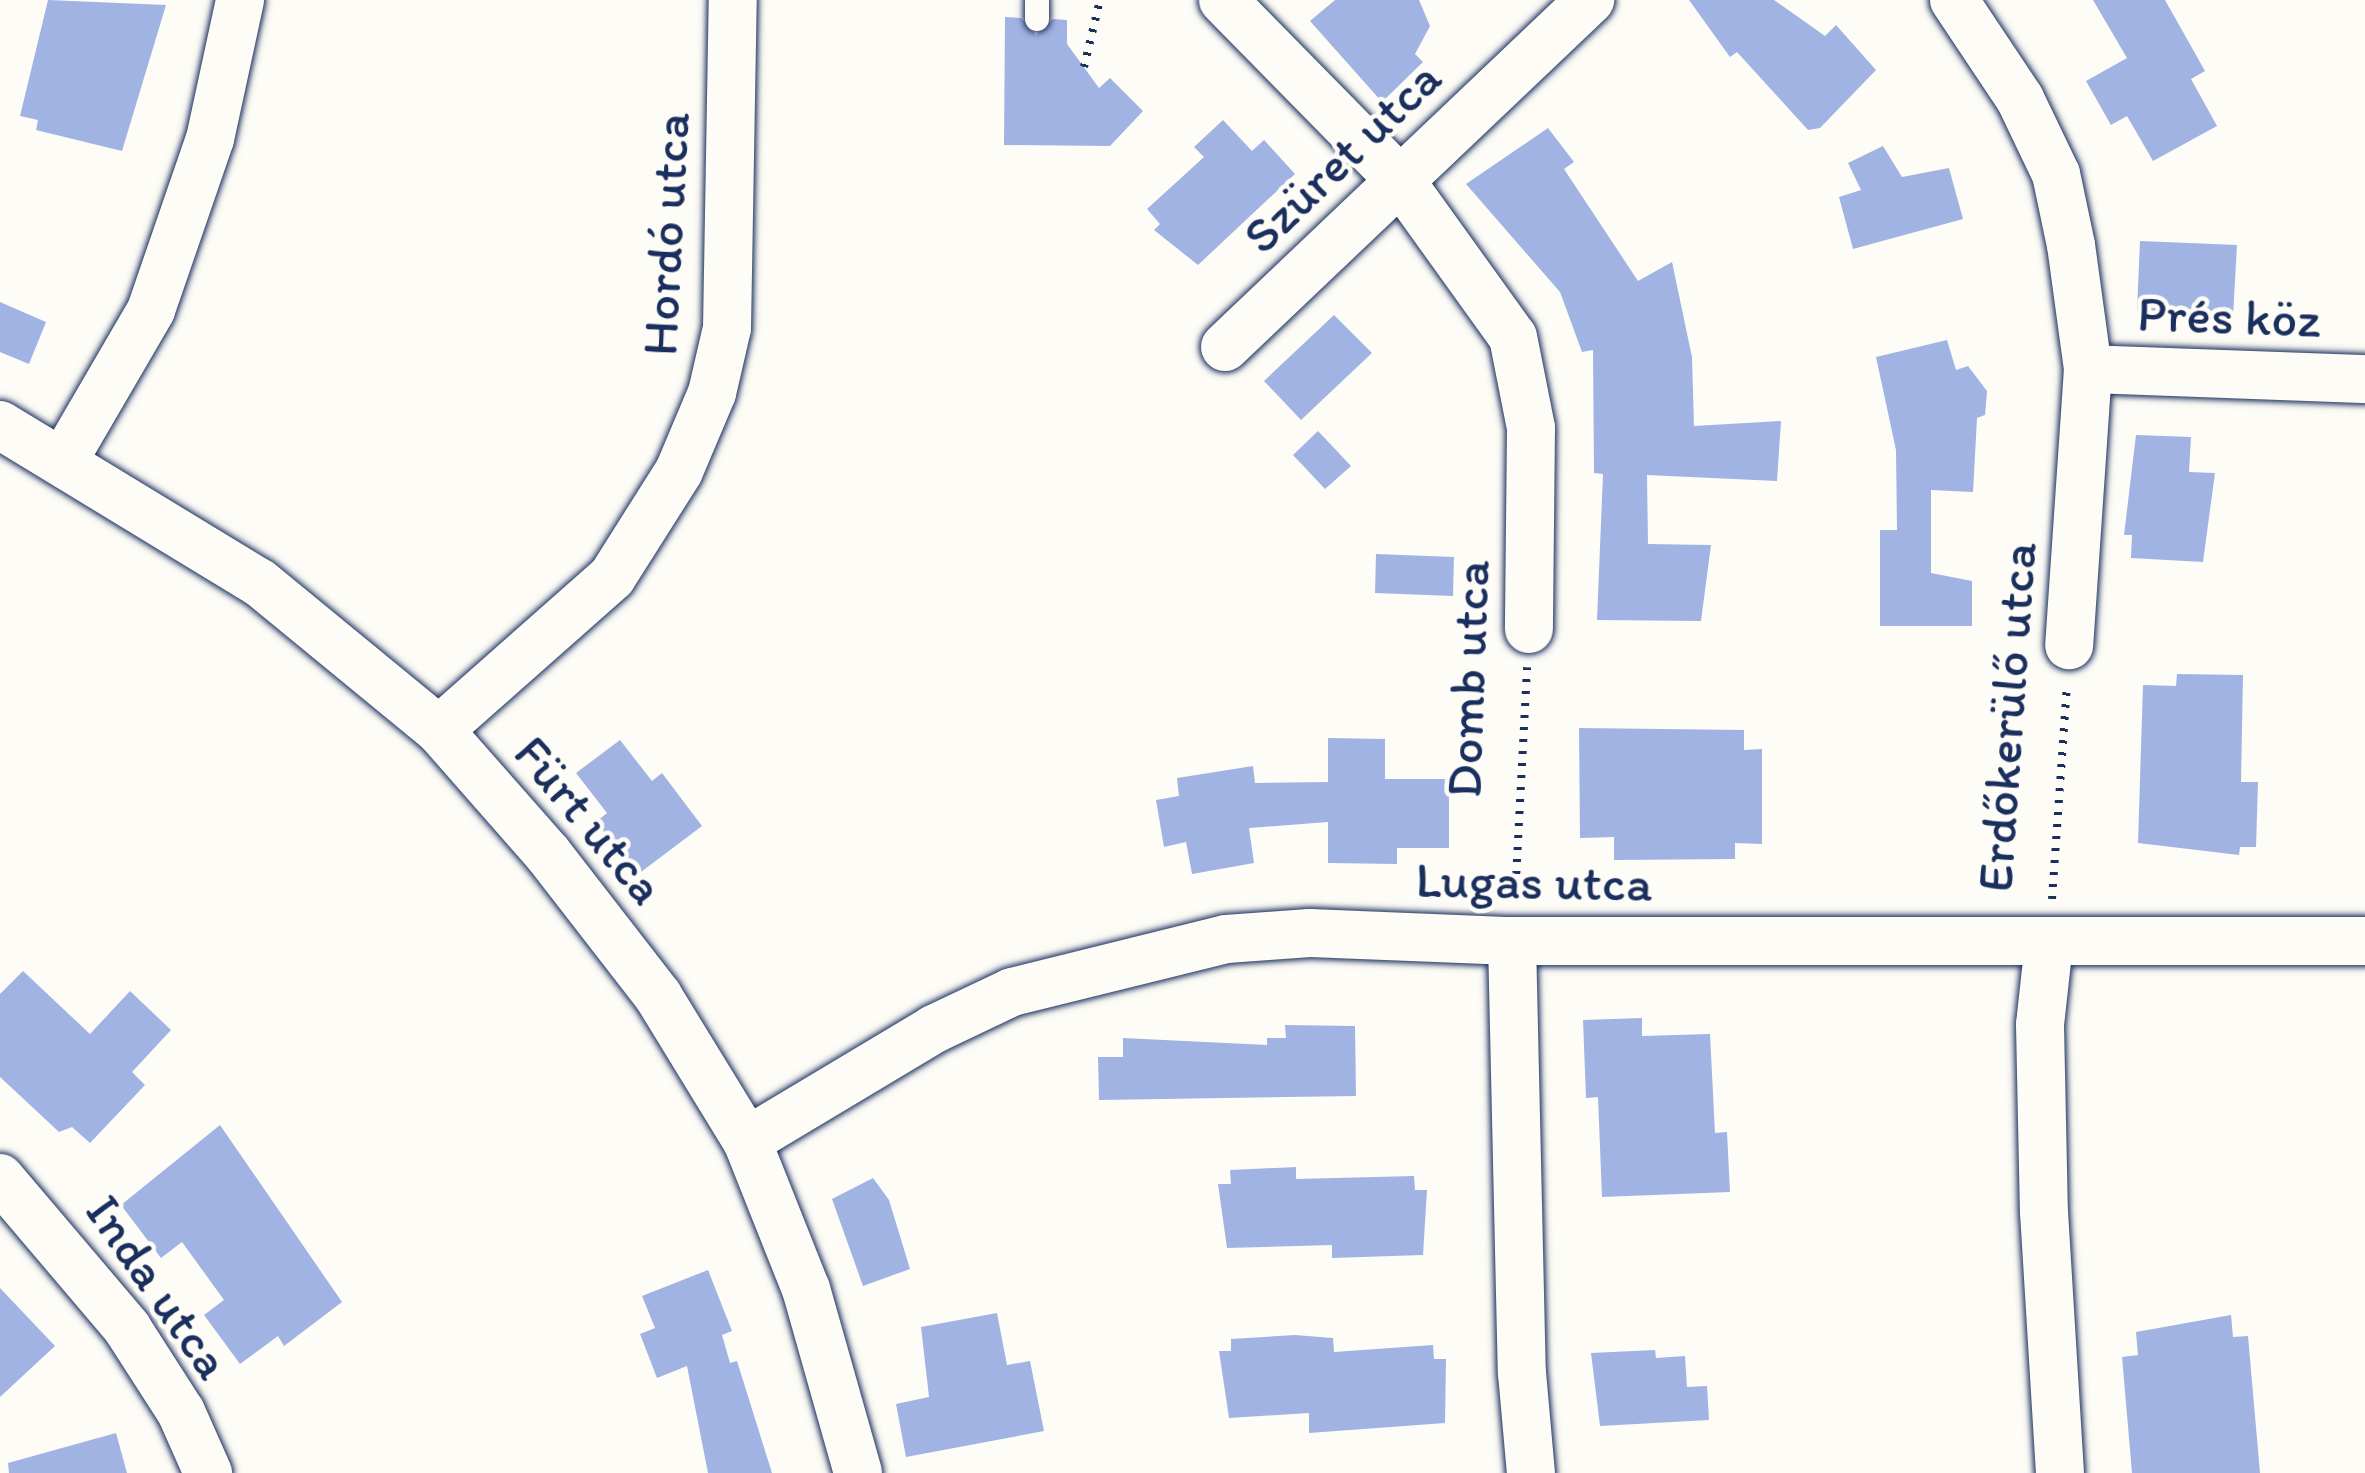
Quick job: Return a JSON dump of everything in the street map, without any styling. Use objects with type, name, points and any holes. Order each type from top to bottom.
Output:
[{"type":"street","points":[[65,458],[159,289],[210,139],[240,0]]},
{"type":"street","name":"Hordó utca","points":[[439,730],[612,577],[679,471],[712,394],[727,328],[733,0]]},
{"type":"street","name":"Domb utca","points":[[1223,0],[1400,180],[1513,338],[1531,428],[1529,628]]},
{"type":"street","name":"Szüret utca","points":[[1225,347],[1590,0]]},
{"type":"street","name":"Erdőkerülő utca","points":[[1954,0],[2020,99],[2056,174],[2088,369],[2069,645]]},
{"type":"street","name":"Prés köz","points":[[2088,369],[2365,379]]},
{"type":"street","name":"Fürt utca","points":[[0,425],[65,458],[260,583],[439,730],[658,997],[747,1142],[806,1288],[859,1473]]},
{"type":"street","name":"Lugas utca","points":[[747,1142],[934,1029],[1012,992],[1122,958],[1310,933],[1512,941],[2365,941]]},
{"type":"street","points":[[1512,941],[1521,1350],[1531,1473]]},
{"type":"street","name":"Erdőkerülő utca","points":[[2049,943],[2041,1025],[2044,1189],[2060,1473]]},
{"type":"street","name":"Inda utca","points":[[0,1178],[127,1328],[181,1412],[208,1473]]},
{"type":"path","points":[[1084,67],[1100,0]]},
{"type":"path","points":[[1080,19],[1095,20]]},
{"type":"path","name":"Domb utca","points":[[1512,941],[1529,628]]},
{"type":"path","name":"Erdőkerülő utca","points":[[2049,943],[2069,645]]},
{"type":"building","points":[[48,0],[166,5],[122,151],[36,130],[38,120],[20,116]]},
{"type":"building","points":[[1335,0],[1419,0],[1430,26],[1415,54],[1423,62],[1382,102],[1310,21]]},
{"type":"building","points":[[1689,0],[1774,0],[1825,36],[1836,25],[1876,70],[1820,128],[1808,130],[1737,52],[1730,57]]},
{"type":"building","points":[[2093,0],[2165,0],[2205,71],[2191,79],[2217,126],[2153,161],[2127,116],[2111,125],[2086,81],[2127,58]]},
{"type":"building","points":[[1005,17],[1021,18],[1036,35],[1053,19],[1067,20],[1067,44],[1099,88],[1110,78],[1143,111],[1110,146],[1004,145]]},
{"type":"building","points":[[1223,120],[1252,151],[1264,140],[1295,174],[1198,265],[1154,230],[1160,224],[1147,209],[1204,157],[1194,147]]},
{"type":"building","points":[[1548,128],[1574,162],[1564,169],[1638,281],[1672,262],[1692,357],[1694,426],[1781,421],[1777,481],[1647,475],[1648,544],[1711,545],[1701,621],[1597,620],[1603,474],[1594,473],[1593,350],[1582,352],[1560,292],[1466,184]]},
{"type":"building","points":[[1883,146],[1902,177],[1949,168],[1963,219],[1853,249],[1839,197],[1861,190],[1848,163]]},
{"type":"building","points":[[2140,241],[2237,245],[2233,316],[2137,311]]},
{"type":"building","points":[[0,302],[46,322],[29,364],[0,352]]},
{"type":"building","points":[[1334,315],[1372,353],[1301,420],[1264,381]]},
{"type":"building","points":[[1947,340],[1956,370],[1968,366],[1987,391],[1985,415],[1977,418],[1973,492],[1931,490],[1931,573],[1972,581],[1972,626],[1880,626],[1880,530],[1897,530],[1896,450],[1876,357]]},
{"type":"building","points":[[1318,431],[1351,466],[1325,489],[1293,455]]},
{"type":"building","points":[[2136,435],[2191,437],[2189,472],[2215,473],[2203,562],[2131,558],[2132,535],[2124,535]]},
{"type":"building","points":[[1376,554],[1454,557],[1453,596],[1375,593]]},
{"type":"building","points":[[2177,674],[2243,675],[2241,782],[2258,782],[2256,847],[2240,847],[2239,855],[2138,843],[2143,685],[2176,686]]},
{"type":"building","points":[[1579,728],[1744,730],[1744,750],[1762,749],[1762,844],[1735,843],[1735,859],[1614,860],[1614,837],[1580,838]]},
{"type":"building","points":[[1328,738],[1385,739],[1385,779],[1449,779],[1449,848],[1397,848],[1397,864],[1328,863],[1328,822],[1249,828],[1254,863],[1192,874],[1186,842],[1164,847],[1156,800],[1179,796],[1177,778],[1253,766],[1255,783],[1328,782]]},
{"type":"building","points":[[620,740],[652,781],[662,773],[702,826],[637,875],[596,822],[607,813],[576,773]]},
{"type":"building","points":[[23,971],[90,1034],[130,991],[171,1030],[132,1072],[145,1085],[90,1143],[72,1127],[59,1132],[0,1077],[0,994]]},
{"type":"building","points":[[1642,1018],[1642,1036],[1710,1034],[1715,1133],[1727,1132],[1730,1192],[1602,1197],[1598,1097],[1586,1098],[1583,1020]]},
{"type":"building","points":[[1285,1025],[1355,1026],[1356,1096],[1099,1100],[1098,1057],[1123,1057],[1123,1038],[1267,1045],[1267,1038],[1286,1038]]},
{"type":"building","points":[[220,1125],[342,1302],[284,1346],[278,1336],[240,1364],[204,1315],[224,1300],[182,1242],[161,1258],[121,1205]]},
{"type":"building","points":[[1296,1167],[1296,1179],[1414,1176],[1415,1190],[1427,1190],[1423,1255],[1332,1258],[1332,1245],[1227,1248],[1218,1184],[1231,1184],[1230,1170]]},
{"type":"building","points":[[873,1178],[889,1200],[910,1269],[863,1286],[832,1199]]},
{"type":"building","points":[[708,1270],[732,1331],[722,1335],[730,1363],[737,1361],[772,1473],[708,1473],[687,1366],[657,1378],[640,1334],[655,1328],[642,1296]]},
{"type":"building","points":[[0,1288],[55,1346],[0,1397]]},
{"type":"building","points":[[997,1313],[1007,1365],[1030,1361],[1044,1431],[906,1457],[896,1404],[929,1397],[921,1327]]},
{"type":"building","points":[[2231,1315],[2233,1337],[2248,1336],[2260,1473],[2132,1473],[2122,1357],[2138,1355],[2136,1332]]},
{"type":"building","points":[[1333,1338],[1334,1352],[1433,1345],[1434,1359],[1446,1359],[1445,1423],[1309,1433],[1309,1413],[1229,1418],[1219,1351],[1231,1351],[1231,1339]]},
{"type":"building","points":[[1655,1350],[1656,1358],[1685,1356],[1687,1387],[1707,1386],[1709,1420],[1600,1426],[1591,1353]]},
{"type":"building","points":[[116,1433],[127,1473],[9,1473],[8,1463]]}]
